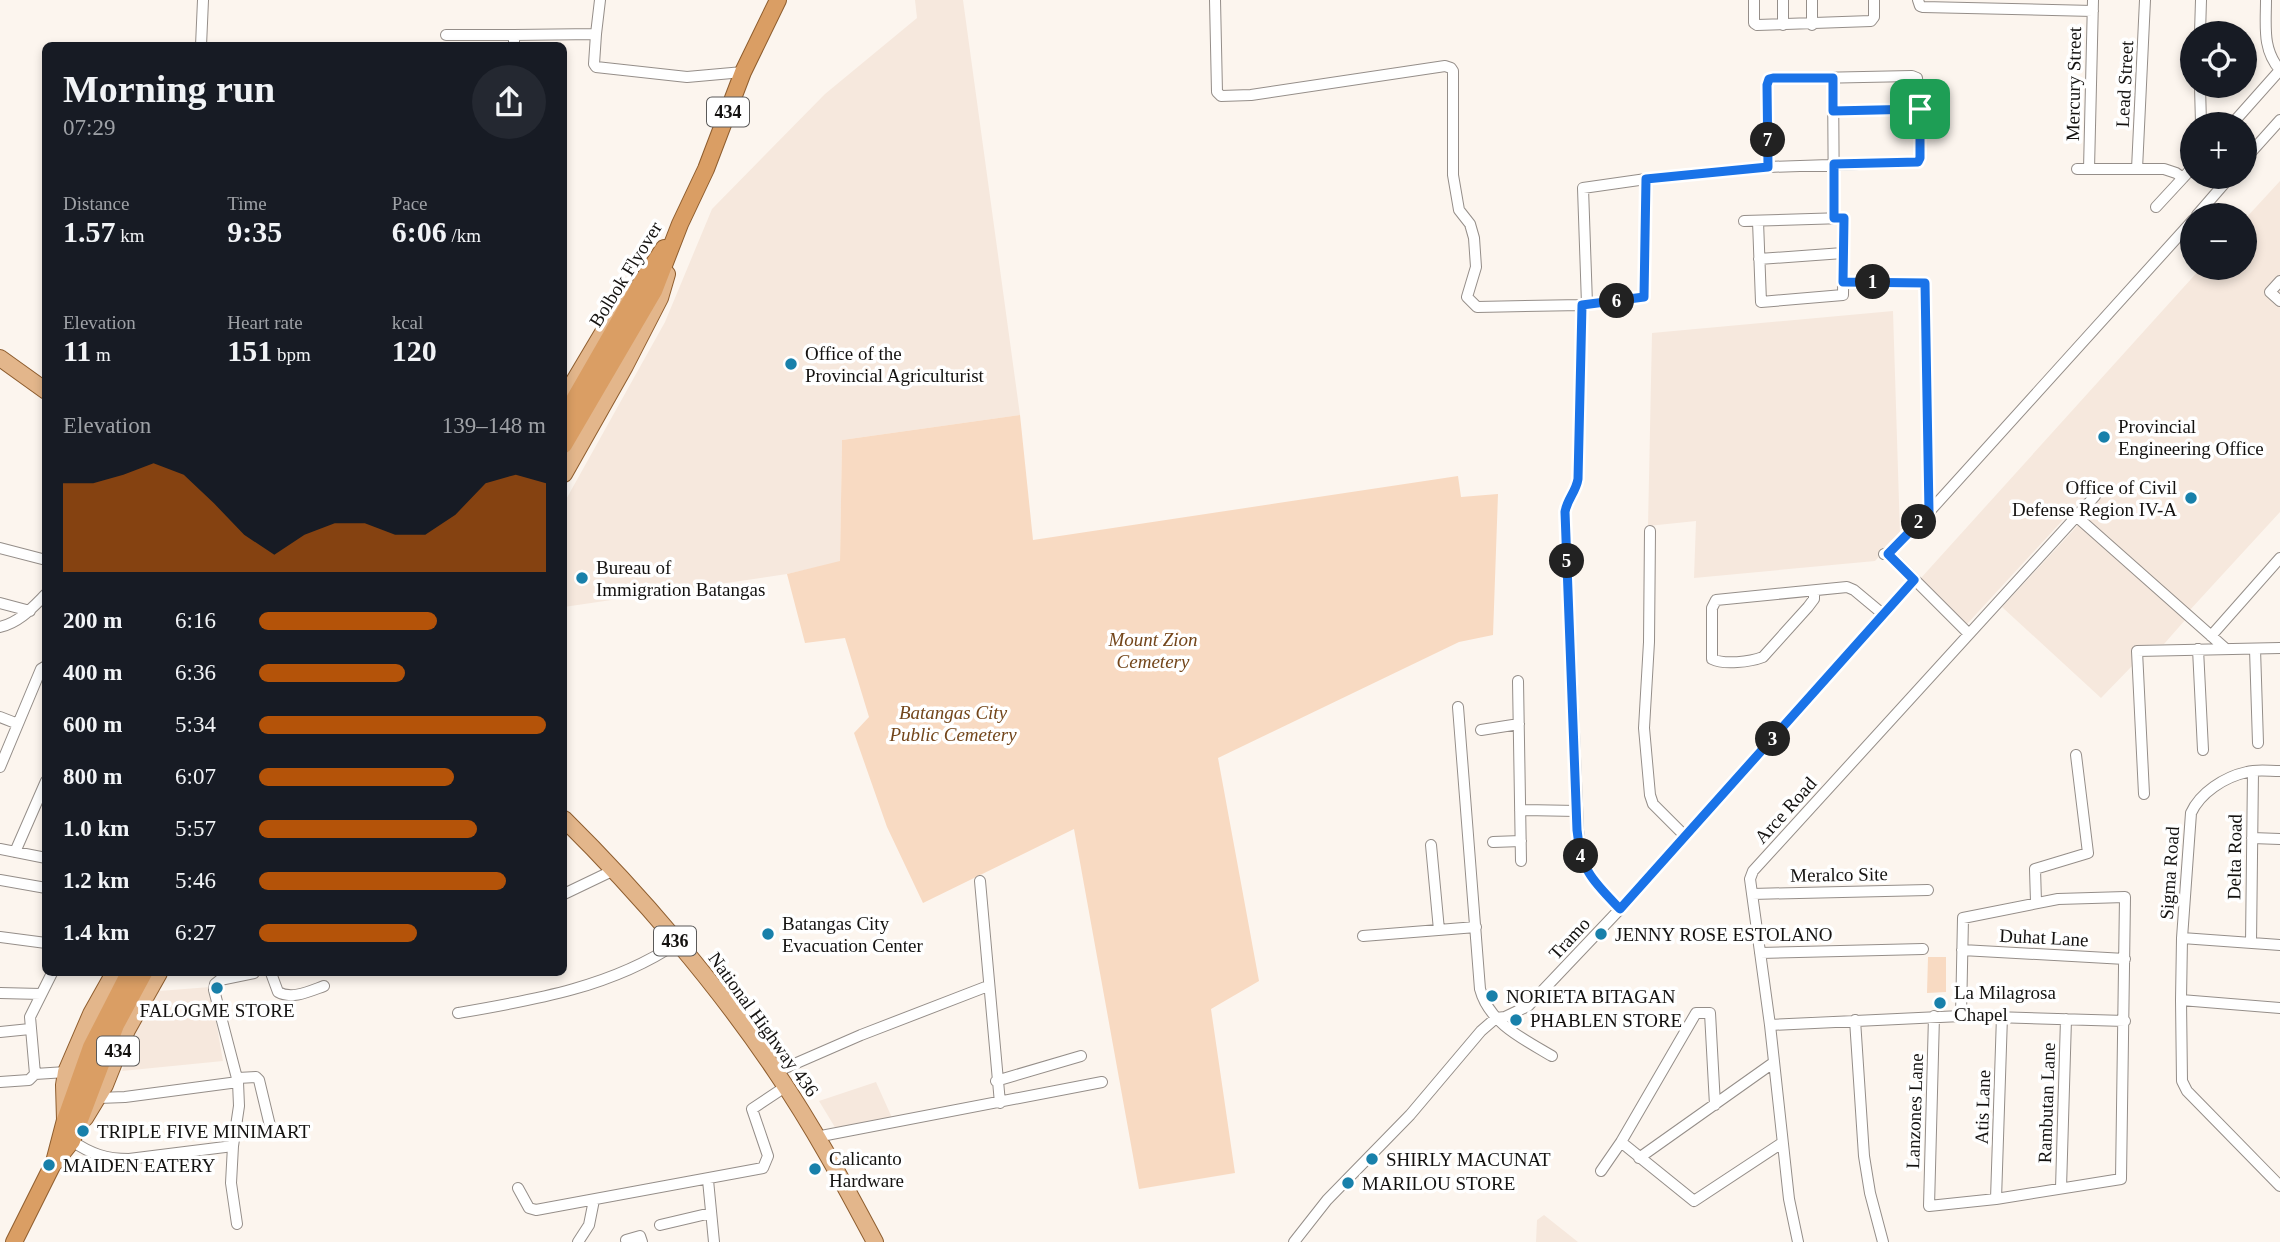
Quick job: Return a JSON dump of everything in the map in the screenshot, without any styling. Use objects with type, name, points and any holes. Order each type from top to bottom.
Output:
[{"type":"highway","name":"434","points":[[680,224],[706,169],[743,72],[778,0]]},
{"type":"highway","name":"Bolbok Flyover","points":[[567,439],[641,283],[680,224]]},
{"type":"highway","name":"Bolbok Flyover","points":[[567,413],[612,348]]},
{"type":"highway","name":"434","points":[[14,1242],[54,1162],[63,1155],[72,1130],[81,1073],[103,1019],[127,976]]},
{"type":"highway","name":"434","points":[[81,1073],[116,1025],[142,976]]},
{"type":"main road","name":"434","points":[[567,393],[633,282],[680,224]]},
{"type":"main road","name":"434","points":[[567,469],[660,298],[680,224]]},
{"type":"main road","points":[[0,358],[42,388]]},
{"type":"main road","name":"National Highway 436","points":[[567,822],[677,943],[729,1007],[776,1072],[816,1136],[875,1242]]},
{"type":"main road","name":"434","points":[[81,1073],[92,1014],[112,976]]},
{"type":"main road","name":"434","points":[[72,1130],[98,1098],[127,1030],[157,976]]},
{"type":"street","points":[[201,42],[203,0]]},
{"type":"street","points":[[600,0],[594,64],[596,67],[687,77],[743,72]]},
{"type":"street","points":[[1215,0],[1217,92],[1221,96],[1445,66],[1451,68],[1453,175],[1459,210],[1470,224],[1474,238],[1476,267],[1466,297],[1477,307],[1584,304],[1644,297],[1646,179]]},
{"type":"street","points":[[1754,0],[1754,23],[1757,25],[1871,21],[1874,17],[1874,0]]},
{"type":"street","points":[[1783,0],[1783,25]]},
{"type":"street","points":[[1812,0],[1812,24]]},
{"type":"street","points":[[1918,0],[1923,7],[1971,4],[2093,6]]},
{"type":"street","name":"Lead Street","points":[[2137,169],[2145,0]]},
{"type":"street","points":[[2200,21],[2201,0]]},
{"type":"street","points":[[2242,112],[2280,70],[2271,61],[2265,43],[2266,0]]},
{"type":"street","name":"Mercury Street","points":[[2089,169],[2093,6]]},
{"type":"street","points":[[446,34],[514,40],[596,34]]},
{"type":"street","points":[[1833,78],[1834,218]]},
{"type":"street","points":[[1620,909],[1587,872],[1579,846],[1577,811],[1565,512],[1578,479],[1584,304],[1583,188],[1768,167],[1918,162],[1920,109],[1917,78],[1769,79],[1768,167]]},
{"type":"street","points":[[1833,111],[1920,109]]},
{"type":"street","points":[[2257,146],[2280,120]]},
{"type":"street","points":[[2077,170],[2170,170],[2180,176]]},
{"type":"street","points":[[2156,207],[2180,181]]},
{"type":"street","points":[[2207,203],[2220,189]]},
{"type":"street","points":[[1744,221],[1844,218],[1843,295],[1761,302],[1758,221]]},
{"type":"street","points":[[1968,634],[1884,554],[1929,512],[2180,234]]},
{"type":"street","points":[[1759,259],[1843,253]]},
{"type":"street","points":[[2280,281],[2270,292],[2280,301]]},
{"type":"street","points":[[1843,282],[1925,283],[1929,512]]},
{"type":"street","name":"Arce Road","points":[[1798,1242],[1782,1143],[1770,1025],[1750,879],[1753,871],[2095,496]]},
{"type":"street","points":[[2076,516],[2226,649]]},
{"type":"street","points":[[1650,531],[1644,728],[1650,795],[1653,804],[1685,836]]},
{"type":"street","points":[[0,548],[42,559]]},
{"type":"street","points":[[2211,636],[2280,558]]},
{"type":"street","name":"Tramo","points":[[1294,1242],[1327,1200],[1410,1115],[1474,1039],[1496,1018],[1505,1017],[1528,1006],[1620,909],[1914,580]]},
{"type":"street","points":[[1814,591],[1814,598],[1808,607],[1763,657],[1720,662],[1712,659],[1714,601],[1839,587],[1852,589],[1884,615]]},
{"type":"street","points":[[0,627],[10,625],[42,598]]},
{"type":"street","points":[[0,603],[30,611]]},
{"type":"street","points":[[2144,794],[2137,651],[2280,648]]},
{"type":"street","points":[[2198,649],[2203,750]]},
{"type":"street","points":[[2255,649],[2258,743]]},
{"type":"street","points":[[0,767],[42,668]]},
{"type":"street","points":[[1518,681],[1521,861]]},
{"type":"street","points":[[1458,706],[1480,989],[1496,1018],[1511,1032],[1552,1056]]},
{"type":"street","points":[[0,717],[18,724]]},
{"type":"street","points":[[1481,730],[1519,724]]},
{"type":"street","points":[[2036,902],[2035,869],[2088,853],[2076,755]]},
{"type":"street","name":"Delta Road","points":[[2251,943],[2253,771]]},
{"type":"street","name":"Sigma Road","points":[[2280,771],[2239,774],[2207,791],[2196,801],[2191,813],[2180,1000],[2182,1082],[2187,1091],[2280,1186]]},
{"type":"street","points":[[15,852],[42,790]]},
{"type":"street","points":[[1520,810],[1577,811]]},
{"type":"street","points":[[2252,838],[2280,839]]},
{"type":"street","points":[[1493,842],[1521,841]]},
{"type":"street","points":[[1431,845],[1439,930]]},
{"type":"street","points":[[0,849],[42,857]]},
{"type":"street","points":[[567,892],[612,870]]},
{"type":"street","points":[[0,880],[42,887]]},
{"type":"street","points":[[980,881],[1000,1102]]},
{"type":"street","name":"Meralco Site","points":[[1752,894],[1928,890]]},
{"type":"street","points":[[1961,1016],[1963,918],[2036,902],[2087,897],[2125,897],[2121,1179],[1996,1199]]},
{"type":"street","points":[[1363,936],[1476,927]]},
{"type":"street","points":[[0,937],[42,942]]},
{"type":"street","points":[[2182,938],[2280,945]]},
{"type":"street","points":[[458,1013],[509,1005],[587,986],[648,962],[677,943]]},
{"type":"street","points":[[1760,953],[1923,949]]},
{"type":"street","name":"Duhat Lane","points":[[1962,950],[2125,959]]},
{"type":"street","points":[[35,1074],[30,1017],[50,976]]},
{"type":"street","points":[[237,1224],[231,1183],[239,1106],[238,1080],[214,990],[215,984],[220,980],[239,976]]},
{"type":"street","points":[[272,976],[278,992],[284,995],[295,995],[324,986]]},
{"type":"street","points":[[776,1072],[860,1035],[988,986]]},
{"type":"street","points":[[0,993],[41,994]]},
{"type":"street","points":[[2180,1000],[2280,1008]]},
{"type":"street","points":[[1601,1171],[1621,1142],[1696,1013],[1710,1013],[1714,1105]]},
{"type":"street","points":[[1770,1025],[1930,1016],[2125,1021]]},
{"type":"street","name":"Lanzones Lane","points":[[1930,1016],[1929,1206],[1996,1199]]},
{"type":"street","name":"Atis Lane","points":[[1996,1199],[2002,1016]]},
{"type":"street","name":"Rambutan Lane","points":[[2061,1188],[2066,1019]]},
{"type":"street","points":[[1855,1020],[1864,1156],[1870,1193],[1883,1242]]},
{"type":"street","points":[[0,1032],[30,1029]]},
{"type":"street","points":[[996,1081],[1081,1056]]},
{"type":"street","points":[[1639,1158],[1773,1063]]},
{"type":"street","points":[[0,1082],[29,1080],[35,1074],[81,1073]]},
{"type":"street","points":[[98,1098],[125,1097],[253,1076],[260,1080],[271,1130]]},
{"type":"street","points":[[816,1136],[1102,1082]]},
{"type":"street","points":[[518,1188],[530,1208],[536,1210],[708,1180],[765,1166],[768,1156],[752,1109],[785,1087]]},
{"type":"street","points":[[72,1130],[94,1154],[112,1159],[233,1146]]},
{"type":"street","points":[[1621,1142],[1694,1201],[1782,1143]]},
{"type":"street","points":[[708,1180],[714,1242]]},
{"type":"street","points":[[578,1242],[589,1225],[594,1200]]},
{"type":"street","points":[[660,1225],[711,1213]]},
{"type":"street","points":[[626,1240],[640,1237],[642,1242]]},
{"type":"shaded area","points":[[915,0],[963,0],[1020,415],[842,440],[840,562],[787,574],[567,607],[567,498],[665,322],[712,209],[825,94],[917,18]]},
{"type":"shaded area","points":[[2280,181],[2280,512],[2189,611],[2073,509],[1967,624],[1921,578],[2190,280],[2257,280],[2257,206]]},
{"type":"shaded area","points":[[1893,311],[1900,534],[1875,561],[1694,578],[1696,521],[1648,526],[1652,333]]},
{"type":"shaded area","points":[[2080,523],[2186,619],[2164,644],[2133,646],[2134,664],[2101,698],[2002,607]]},
{"type":"shaded area","points":[[210,987],[223,1061],[122,1071],[135,1033],[159,991]]},
{"type":"shaded area","points":[[876,1082],[893,1120],[836,1129],[819,1101]]},
{"type":"shaded area","points":[[1544,1215],[1578,1242],[1536,1242],[1537,1220]]},
{"type":"green space","points":[[1020,415],[1033,540],[1458,476],[1461,497],[1498,494],[1493,635],[1459,642],[1218,758],[1259,981],[1211,1009],[1235,1173],[1139,1189],[1074,829],[923,903],[887,827],[854,733],[869,717],[845,638],[805,643],[787,574],[840,561],[842,440]]},
{"type":"green space","points":[[1928,957],[1946,957],[1946,992],[1927,993]]},
{"type":"place","name":"Office of the Provincial Agriculturist","points":[[791,364]]},
{"type":"place","name":"Provincial Engineering Office","points":[[2104,437]]},
{"type":"place","name":"Office of Civil Defense Region IV-A","points":[[2191,498]]},
{"type":"place","name":"Bureau of Immigration Batangas","points":[[582,578]]},
{"type":"place","name":"Batangas City Evacuation Center","points":[[768,934]]},
{"type":"place","name":"JENNY ROSE ESTOLANO","points":[[1601,934]]},
{"type":"place","name":"FALOGME STORE","points":[[217,988]]},
{"type":"place","name":"NORIETA BITAGAN","points":[[1492,996]]},
{"type":"place","name":"La Milagrosa Chapel","points":[[1940,1003]]},
{"type":"place","name":"PHABLEN STORE","points":[[1516,1020]]},
{"type":"place","name":"TRIPLE FIVE MINIMART","points":[[83,1131]]},
{"type":"place","name":"SHIRLY MACUNAT","points":[[1372,1159]]},
{"type":"place","name":"MAIDEN EATERY","points":[[49,1165]]},
{"type":"place","name":"Calicanto Hardware","points":[[815,1169]]},
{"type":"place","name":"MARILOU STORE","points":[[1348,1183]]},
{"type":"route","points":[[1833,78],[1833,111],[1920,109],[1918,162],[1834,164],[1834,218],[1844,218],[1843,282],[1925,283],[1929,512],[1888,554],[1914,580],[1620,909],[1588,875],[1577,830],[1565,512],[1578,479],[1582,305],[1644,297],[1646,179],[1768,167],[1769,79],[1833,78]]},
{"type":"park label","name":"Mount Zion Cemetery","points":[[1153,650]]},
{"type":"park label","name":"Batangas City Public Cemetery","points":[[953,723]]}]
